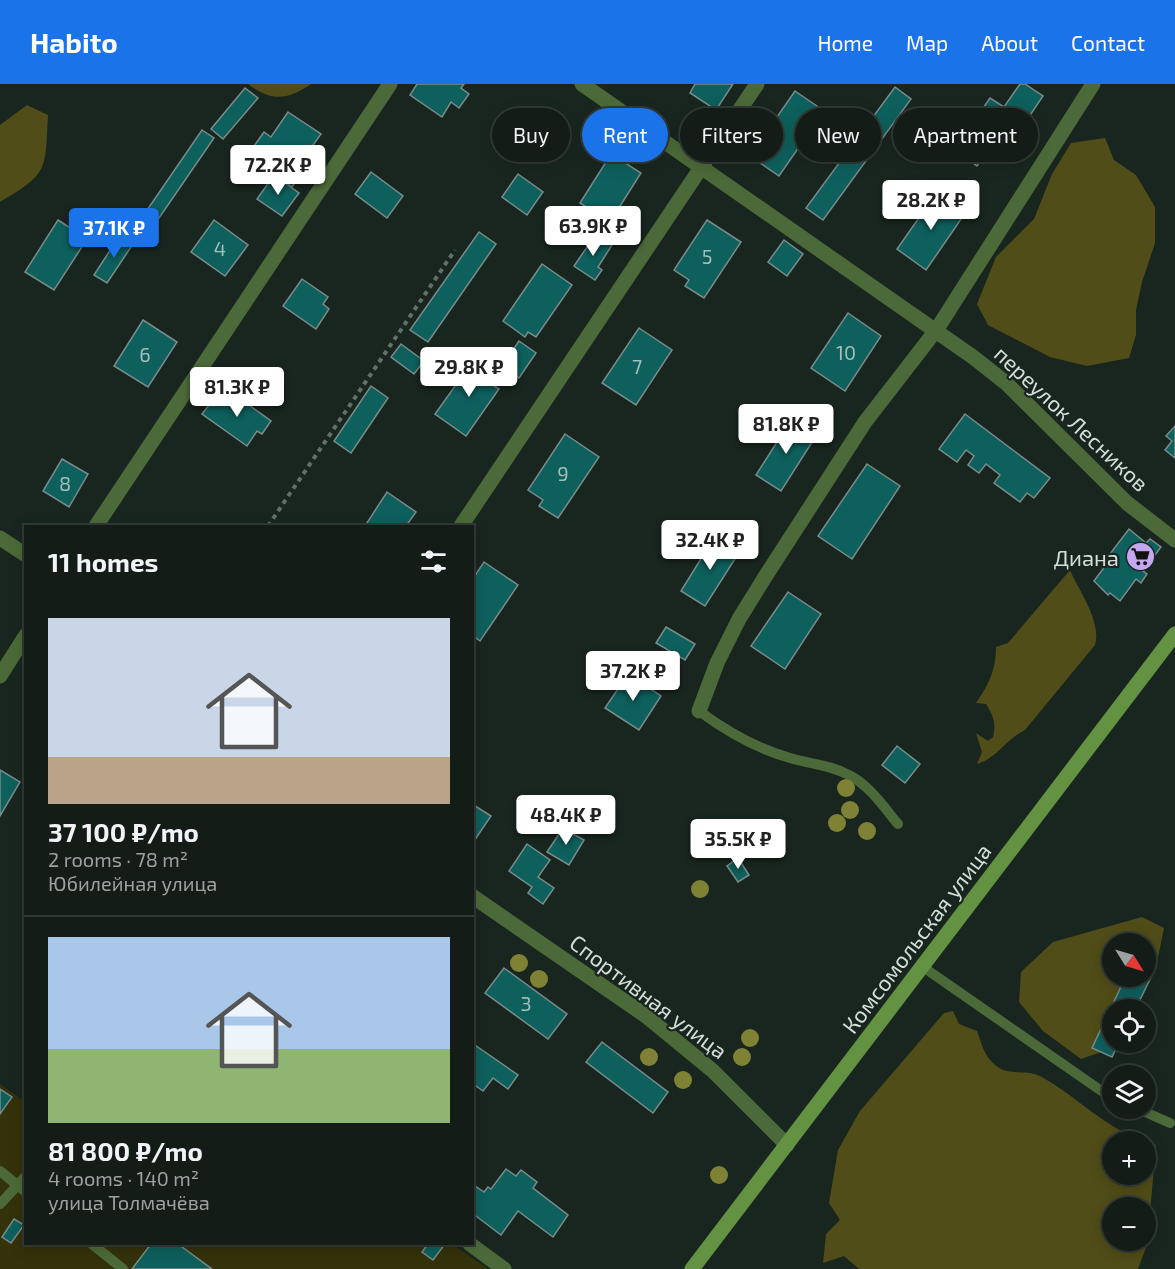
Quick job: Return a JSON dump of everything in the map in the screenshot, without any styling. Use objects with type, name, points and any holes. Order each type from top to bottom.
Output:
[{"type":"main road","name":"Комсомольская улица","points":[[692,1269],[1175,634]]},
{"type":"street","points":[[97,525],[390,84]]},
{"type":"street","name":"переулок Лесников","points":[[582,84],[937,329],[1006,383],[1127,503],[1175,540]]},
{"type":"street","points":[[462,525],[757,84]]},
{"type":"street","points":[[699,711],[717,663],[744,610],[865,422],[937,329],[1093,84]]},
{"type":"street","points":[[0,538],[24,554]]},
{"type":"street","points":[[0,676],[24,638]]},
{"type":"street","name":"Спортивная улица","points":[[474,897],[646,1016],[713,1071],[787,1145]]},
{"type":"street","points":[[471,1245],[504,1269]]},
{"type":"lane","points":[[699,711],[717,724],[760,747],[789,758],[848,774],[876,797],[898,824]]},
{"type":"lane","points":[[923,968],[1102,1091]]},
{"type":"lane","points":[[1156,1117],[1170,1123]]},
{"type":"lane","points":[[0,1171],[22,1189],[0,1204]]},
{"type":"lane","points":[[93,1245],[123,1269]]},
{"type":"path","points":[[269,525],[455,250]]},
{"type":"shaded area","points":[[248,84],[311,84],[280,97],[265,94]]},
{"type":"shaded area","points":[[27,105],[48,115],[45,159],[42,168],[28,184],[0,202],[0,125]]},
{"type":"shaded area","points":[[1105,138],[1114,160],[1136,175],[1155,207],[1155,243],[1142,282],[1136,310],[1136,335],[1129,358],[1087,366],[1050,357],[988,325],[977,304],[996,257],[1034,219],[1052,174],[1071,143]]},
{"type":"shaded area","points":[[1070,570],[1093,617],[1095,645],[1025,730],[1012,738],[990,758],[977,764],[982,752],[976,733],[988,741],[993,737],[994,732],[994,720],[986,704],[976,703],[991,677],[996,647],[1008,643]]},
{"type":"shaded area","points":[[1142,917],[1164,928],[1156,967],[1156,933],[1102,933],[1102,987],[1121,987],[1116,999],[1102,999],[1102,1028],[1093,1047],[1101,1052],[1081,1059],[1043,1031],[1019,1002],[1021,972],[1053,942]]},
{"type":"shaded area","points":[[953,1011],[959,1024],[977,1031],[987,1056],[998,1068],[1040,1076],[1122,1131],[1102,1131],[1102,1185],[1152,1185],[1151,1197],[1102,1197],[1102,1251],[1145,1251],[1138,1269],[859,1269],[844,1256],[823,1263],[826,1234],[840,1220],[829,1203],[838,1150],[860,1111],[944,1013]]},
{"type":"shaded area","points":[[0,1084],[24,1101],[24,1245],[453,1245],[488,1269],[0,1269]]},
{"type":"building","points":[[417,84],[464,84],[461,88],[469,94],[459,108],[451,102],[442,117],[410,95]]},
{"type":"building","points":[[695,84],[733,84],[717,108],[713,108],[690,93]]},
{"type":"building","points":[[1020,84],[1025,84],[1043,96],[1035,108],[983,108],[990,98],[1004,107]]},
{"type":"building","points":[[895,87],[911,99],[904,108],[893,108],[893,124],[881,140],[880,108]]},
{"type":"building","points":[[245,88],[258,98],[223,139],[211,129]]},
{"type":"building","points":[[795,91],[820,108],[795,108],[795,153],[779,176],[759,162],[783,162],[783,108]]},
{"type":"building","points":[[288,112],[321,134],[303,159],[309,163],[292,187],[247,156],[264,132],[271,137]]},
{"type":"building","points":[[202,130],[214,138],[157,221],[145,213]]},
{"type":"building","points":[[606,162],[624,162],[641,173],[610,222],[580,203]]},
{"type":"building","points":[[840,162],[865,162],[823,220],[806,208]]},
{"type":"building","points":[[371,172],[403,196],[387,218],[355,194]]},
{"type":"building","points":[[518,174],[543,192],[527,215],[502,197]]},
{"type":"building","points":[[274,175],[299,193],[282,216],[257,199]]},
{"type":"building","points":[[937,192],[966,212],[926,270],[897,249]]},
{"type":"building","points":[[58,220],[87,239],[54,290],[25,272]]},
{"type":"building","points":[[214,220],[248,245],[225,276],[191,252]]},
{"type":"building","points":[[707,220],[741,242],[704,298],[685,286],[689,280],[674,270]]},
{"type":"building","points":[[479,232],[496,244],[428,342],[410,330]]},
{"type":"building","points":[[596,234],[612,245],[598,267],[602,270],[595,280],[574,266]]},
{"type":"building","points":[[120,235],[133,244],[107,283],[94,275]]},
{"type":"building","points":[[784,240],[803,254],[787,276],[768,262]]},
{"type":"building","points":[[542,264],[572,285],[536,337],[528,332],[525,337],[503,321]]},
{"type":"building","points":[[302,279],[328,297],[323,304],[329,309],[316,329],[283,306]]},
{"type":"building","points":[[848,313],[881,336],[845,391],[811,368]]},
{"type":"building","points":[[143,320],[177,342],[148,387],[114,366]]},
{"type":"building","points":[[639,328],[672,350],[636,405],[602,383]]},
{"type":"building","points":[[519,341],[536,353],[519,378],[502,366]]},
{"type":"building","points":[[401,344],[424,361],[414,374],[391,357]]},
{"type":"building","points":[[485,358],[499,367],[488,382],[499,389],[466,436],[435,414],[468,368],[474,372]]},
{"type":"building","points":[[371,386],[388,398],[351,453],[334,441]]},
{"type":"building","points":[[234,394],[271,421],[262,434],[257,431],[247,446],[202,414],[216,396],[227,404]]},
{"type":"building","points":[[965,414],[1050,478],[1034,498],[1027,493],[1020,502],[994,483],[1000,475],[986,464],[979,473],[968,465],[974,456],[966,450],[957,462],[939,449]]},
{"type":"building","points":[[791,420],[816,436],[781,491],[756,475]]},
{"type":"building","points":[[1175,426],[1175,458],[1165,450],[1172,441],[1166,436]]},
{"type":"building","points":[[565,434],[599,457],[558,518],[539,506],[543,500],[528,490]]},
{"type":"building","points":[[62,459],[88,474],[69,507],[43,491]]},
{"type":"building","points":[[867,464],[900,486],[852,559],[818,536]]},
{"type":"building","points":[[387,492],[416,512],[407,525],[366,525]]},
{"type":"building","points":[[1129,529],[1146,543],[1150,539],[1161,547],[1143,571],[1147,574],[1141,583],[1136,579],[1120,601],[1110,593],[1108,595],[1094,581],[1106,565],[1103,563]]},
{"type":"building","points":[[715,536],[740,551],[705,606],[681,591]]},
{"type":"building","points":[[484,562],[518,585],[480,641],[474,636],[474,577]]},
{"type":"building","points":[[788,592],[821,614],[785,669],[751,646]]},
{"type":"building","points":[[666,627],[695,644],[685,660],[656,643]]},
{"type":"building","points":[[628,674],[661,696],[639,730],[605,708]]},
{"type":"building","points":[[897,746],[920,764],[905,783],[882,765]]},
{"type":"building","points":[[0,770],[20,782],[0,816]]},
{"type":"building","points":[[474,805],[491,816],[474,841]]},
{"type":"building","points":[[563,828],[584,840],[569,865],[547,852]]},
{"type":"building","points":[[527,844],[550,860],[538,877],[554,888],[543,904],[528,893],[532,887],[509,871]]},
{"type":"building","points":[[738,858],[749,875],[738,882],[727,866]]},
{"type":"building","points":[[504,968],[567,1014],[548,1039],[485,993]]},
{"type":"building","points":[[1121,987],[1146,987],[1140,999],[1115,999]]},
{"type":"building","points":[[1102,1027],[1102,1052],[1092,1048]]},
{"type":"building","points":[[602,1042],[668,1092],[653,1113],[586,1062]]},
{"type":"building","points":[[474,1044],[518,1075],[508,1089],[493,1078],[483,1091],[474,1084]]},
{"type":"building","points":[[0,1089],[12,1097],[0,1114]]},
{"type":"building","points":[[506,1169],[516,1176],[521,1170],[537,1182],[533,1188],[568,1215],[553,1237],[518,1211],[501,1235],[474,1215],[474,1185],[484,1192],[488,1187],[491,1189]]},
{"type":"building","points":[[14,1219],[24,1225],[11,1243],[2,1237]]},
{"type":"building","points":[[150,1245],[179,1245],[212,1269],[132,1269]]},
{"type":"building","points":[[427,1245],[444,1245],[433,1260],[422,1252]]},
{"type":"place","name":"Диана","points":[[1140,557]]}]
